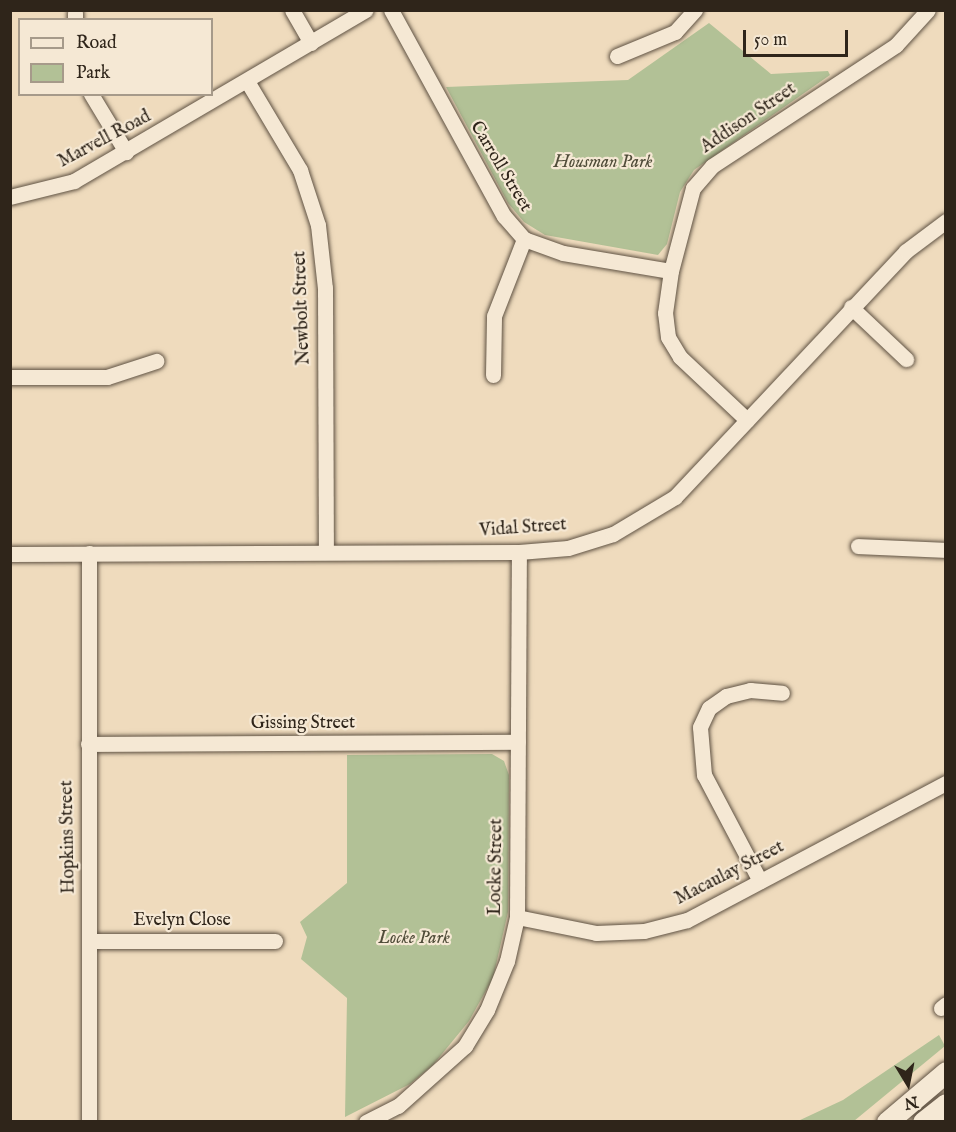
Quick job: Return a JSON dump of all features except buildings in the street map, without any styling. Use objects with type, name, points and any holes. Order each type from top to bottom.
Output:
[{"type":"main road","points":[[887,1122],[945,1072]]},
{"type":"main road","points":[[923,1122],[945,1104]]},
{"type":"street","points":[[292,10],[311,43]]},
{"type":"street","name":"Marvell Road","points":[[10,197],[74,181],[366,10]]},
{"type":"street","name":"Carroll Street","points":[[391,10],[493,197],[524,239],[562,253],[671,271]]},
{"type":"street","points":[[617,56],[675,32],[695,10]]},
{"type":"street","name":"Addison Street","points":[[747,420],[680,357],[668,337],[665,313],[671,271],[682,214],[693,188],[712,166],[896,45],[928,10]]},
{"type":"street","name":"Newbolt Street","points":[[247,81],[300,170],[318,225],[326,288],[326,552]]},
{"type":"street","points":[[92,96],[126,152]]},
{"type":"street","name":"Vidal Street","points":[[10,554],[519,552],[568,548],[648,517],[675,497],[851,307],[906,251],[945,221]]},
{"type":"street","points":[[493,375],[494,316],[524,239]]},
{"type":"street","points":[[851,307],[906,359]]},
{"type":"street","points":[[10,377],[107,377],[156,361]]},
{"type":"street","points":[[858,546],[945,550]]},
{"type":"street","name":"Locke Street","points":[[366,1122],[398,1106],[465,1046],[487,1010],[517,917],[519,552]]},
{"type":"street","name":"Hopkins Street","points":[[89,553],[89,1122]]},
{"type":"street","points":[[760,881],[704,775],[700,727],[709,708],[726,696],[750,690],[782,693]]},
{"type":"street","name":"Gissing Street","points":[[88,744],[518,742]]},
{"type":"street","name":"Macaulay Street","points":[[517,917],[596,933],[644,931],[687,920],[945,783]]},
{"type":"street","name":"Evelyn Close","points":[[90,941],[274,941]]},
{"type":"green space","name":"Housman Park","points":[[709,23],[771,74],[828,71],[830,75],[694,170],[680,192],[667,244],[658,255],[545,235],[524,222],[508,203],[446,87],[628,80]]},
{"type":"green space","name":"Locke Park","points":[[492,754],[504,761],[509,775],[508,912],[493,978],[469,1021],[433,1065],[410,1084],[345,1117],[347,998],[301,959],[307,937],[300,922],[347,883],[347,755]]},
{"type":"green space","points":[[939,1035],[945,1046],[854,1121],[798,1121],[843,1100]]}]
